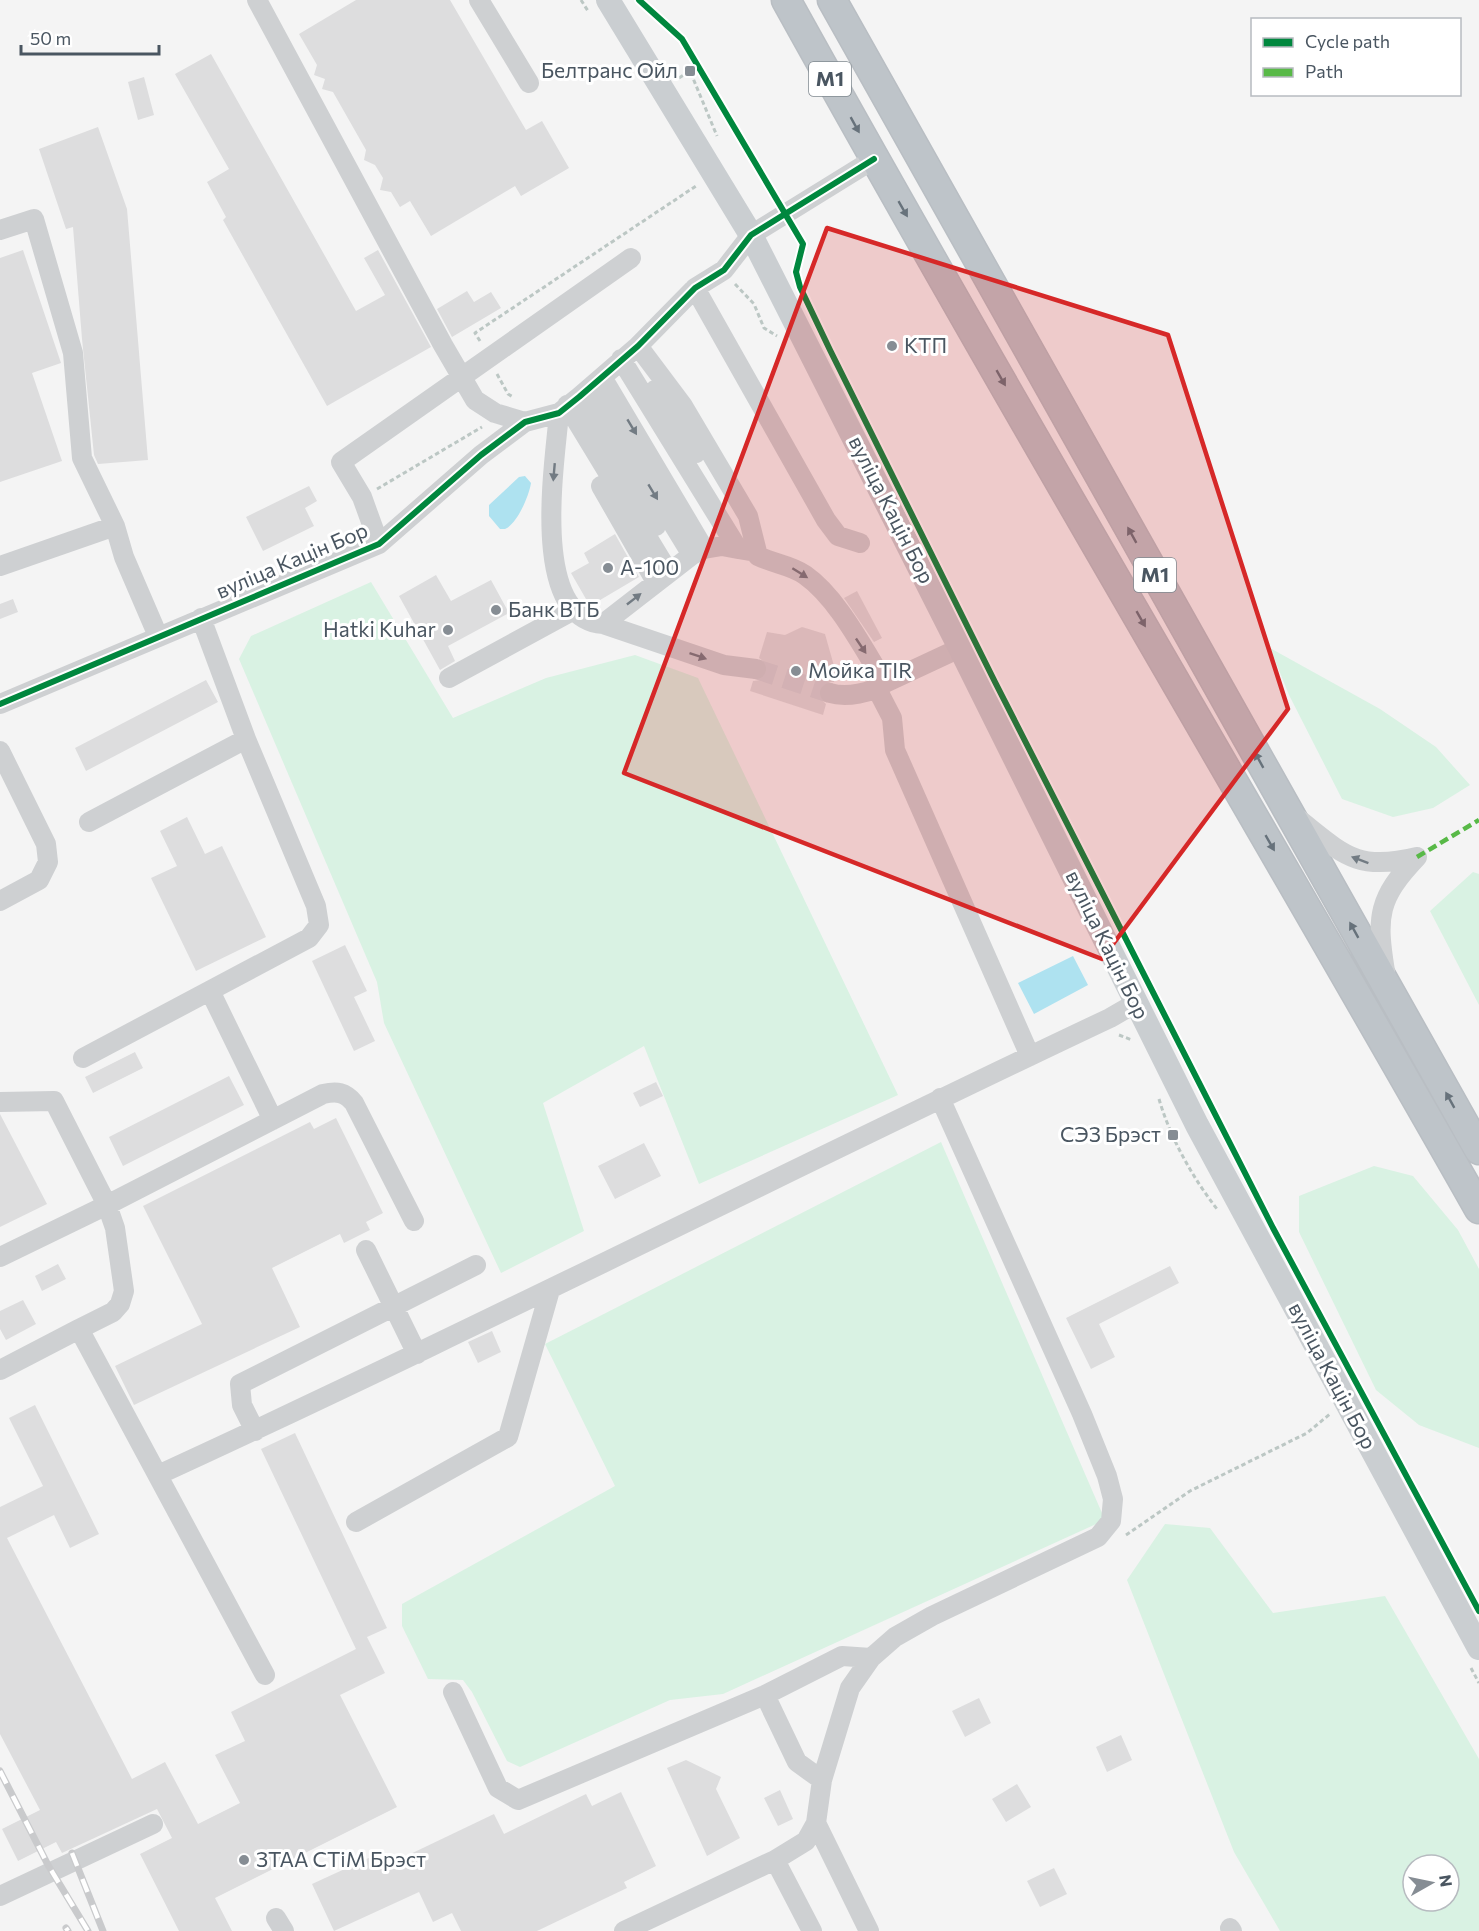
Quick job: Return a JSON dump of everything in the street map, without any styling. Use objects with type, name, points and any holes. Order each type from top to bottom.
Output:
[{"type":"highway","name":"М1","points":[[786,0],[874,159],[1313,917],[1479,1209]]},
{"type":"highway","name":"М1","points":[[832,0],[1479,1150]]},
{"type":"main road","name":"вуліца Кацін Бор","points":[[608,0],[751,235],[960,648],[1197,1125],[1473,1655]]},
{"type":"street","points":[[257,0],[475,400],[495,413],[525,422]]},
{"type":"street","points":[[479,0],[529,83]]},
{"type":"street","points":[[756,669],[724,665],[603,624],[588,622],[574,610],[557,578],[550,531],[600,378],[695,288],[724,270],[751,235],[874,159]]},
{"type":"street","points":[[0,230],[34,219],[73,353],[82,458],[115,526],[124,557],[158,636]]},
{"type":"street","points":[[379,544],[362,497],[341,462],[631,258]]},
{"type":"street","points":[[695,288],[826,520],[838,536],[860,543]]},
{"type":"street","points":[[600,378],[683,406],[748,516],[708,559],[603,624]]},
{"type":"street","points":[[600,378],[708,559]]},
{"type":"street","points":[[600,378],[708,559]]},
{"type":"street","points":[[600,378],[708,559]]},
{"type":"street","points":[[600,378],[708,559]]},
{"type":"street","name":"вуліца Кацін Бор","points":[[0,704],[379,544],[481,455],[525,422],[600,378]]},
{"type":"street","points":[[0,566],[115,526]]},
{"type":"street","points":[[708,559],[792,567],[806,576],[828,597],[881,686],[892,718],[895,750],[1030,1056]]},
{"type":"street","points":[[449,678],[574,610]]},
{"type":"street","points":[[83,1058],[309,938],[319,925],[316,906],[246,740],[201,618]]},
{"type":"street","points":[[830,693],[839,696],[881,686],[960,648]]},
{"type":"street","points":[[89,822],[246,740]]},
{"type":"street","points":[[0,751],[46,844],[48,862],[39,880],[0,901]]},
{"type":"street","points":[[1286,809],[1346,854],[1370,864],[1390,864],[1417,857],[1396,879],[1386,895],[1381,915],[1380,940],[1388,988]]},
{"type":"street","points":[[210,991],[273,1120]]},
{"type":"street","points":[[158,1475],[550,1290],[940,1098],[1110,1018],[1136,1003]]},
{"type":"street","points":[[0,1257],[107,1206],[323,1094],[336,1091],[348,1096],[414,1221]]},
{"type":"street","points":[[624,1931],[775,1860],[807,1841],[816,1823],[822,1780],[850,1688],[871,1658],[895,1637],[932,1616],[1098,1537],[1111,1521],[1113,1499],[1107,1476],[1082,1414],[940,1098]]},
{"type":"street","points":[[0,1102],[54,1101],[107,1206],[115,1228],[124,1291],[120,1304],[113,1312],[0,1370]]},
{"type":"street","points":[[366,1250],[417,1354]]},
{"type":"street","points":[[255,1431],[242,1405],[240,1384],[476,1264]]},
{"type":"street","points":[[356,1522],[508,1437],[550,1290]]},
{"type":"street","points":[[79,1329],[265,1675]]},
{"type":"street","points":[[453,1692],[498,1788],[518,1800],[765,1695],[842,1656],[871,1658]]},
{"type":"street","points":[[765,1695],[796,1762],[822,1780]]},
{"type":"street","points":[[816,1823],[869,1931]]},
{"type":"street","points":[[0,1896],[153,1824]]},
{"type":"street","points":[[775,1860],[812,1931]]},
{"type":"path","points":[[362,497],[504,415],[519,400],[508,394],[475,333],[697,186],[702,195]]},
{"type":"path","points":[[724,270],[754,304],[764,328],[780,338]]},
{"type":"path","points":[[1110,1018],[1119,1036],[1133,1040]]},
{"type":"path","points":[[1158,1096],[1173,1135],[1203,1191],[1217,1210]]},
{"type":"path","points":[[1098,1537],[1120,1539],[1190,1491],[1307,1433],[1333,1412]]},
{"type":"path","points":[[1473,1655],[1479,1683]]},
{"type":"highlighted area","points":[[827,228],[1168,335],[1288,709],[1102,959],[624,773]]},
{"type":"green space","points":[[371,582],[453,718],[546,678],[635,655],[698,678],[898,1095],[699,1184],[644,1046],[543,1103],[584,1231],[501,1273],[384,1023],[377,982],[239,659],[251,636]]},
{"type":"green space","points":[[1270,648],[1380,709],[1436,747],[1470,785],[1433,808],[1393,817],[1342,799],[1289,695]]},
{"type":"green space","points":[[1473,872],[1479,874],[1479,1005],[1430,911]]},
{"type":"green space","points":[[941,1142],[1105,1520],[723,1694],[670,1700],[520,1767],[507,1761],[472,1692],[463,1680],[428,1679],[402,1626],[402,1604],[615,1486],[545,1344]]},
{"type":"green space","points":[[1374,1166],[1413,1176],[1458,1230],[1479,1269],[1479,1448],[1419,1425],[1376,1390],[1299,1232],[1299,1196]]},
{"type":"green space","points":[[1165,1524],[1210,1528],[1273,1613],[1385,1596],[1479,1759],[1479,1931],[1280,1931],[1234,1852],[1127,1580]]},
{"type":"water","points":[[525,476],[531,483],[522,509],[514,522],[505,529],[500,529],[489,516],[489,505],[519,477]]},
{"type":"water","points":[[1073,956],[1088,985],[1034,1014],[1018,983]]},
{"type":"building","points":[[356,0],[450,0],[526,130],[542,121],[569,168],[521,196],[515,186],[431,236],[410,201],[400,207],[391,192],[380,190],[383,178],[375,165],[364,160],[366,150],[333,92],[322,89],[325,79],[314,75],[317,65],[299,34]]},
{"type":"building","points":[[211,54],[356,311],[385,295],[364,258],[378,250],[431,347],[327,406],[223,220],[226,217],[207,182],[229,169],[175,74]]},
{"type":"building","points":[[144,77],[154,115],[138,120],[128,82]]},
{"type":"building","points":[[98,127],[127,209],[148,460],[98,464],[94,455],[73,227],[66,229],[39,149]]},
{"type":"building","points":[[23,250],[61,363],[32,373],[62,461],[0,482],[0,258]]},
{"type":"building","points":[[467,291],[474,302],[491,292],[501,308],[452,337],[437,309]]},
{"type":"building","points":[[309,486],[317,501],[305,508],[314,526],[263,551],[246,517]]},
{"type":"building","name":"А-100","points":[[615,534],[639,577],[590,606],[571,573],[589,563],[584,553]]},
{"type":"building","name":"Hatki Kuhar","points":[[436,575],[451,601],[491,580],[509,613],[448,646],[455,661],[440,670],[399,596]]},
{"type":"building","points":[[857,591],[882,638],[874,642],[844,598]]},
{"type":"building","points":[[13,599],[18,612],[0,619],[0,604]]},
{"type":"building","name":"Мойка TIR","points":[[802,627],[825,634],[836,673],[834,682],[826,682],[818,690],[819,697],[826,704],[823,715],[750,691],[753,681],[761,680],[768,671],[767,664],[759,658],[767,632],[785,635]]},
{"type":"building","points":[[206,680],[218,702],[86,771],[75,748]]},
{"type":"building","points":[[187,817],[205,854],[222,846],[266,937],[196,971],[151,878],[177,866],[160,831]]},
{"type":"building","points":[[345,945],[367,991],[354,997],[375,1041],[354,1051],[312,961]]},
{"type":"building","points":[[135,1052],[143,1068],[93,1093],[85,1077]]},
{"type":"building","points":[[229,1076],[244,1105],[123,1166],[109,1137]]},
{"type":"building","points":[[656,1082],[663,1096],[640,1107],[633,1093]]},
{"type":"building","points":[[0,1114],[47,1204],[0,1227]]},
{"type":"building","points":[[336,1118],[383,1213],[366,1222],[370,1230],[344,1243],[340,1234],[272,1268],[300,1327],[134,1405],[115,1366],[202,1324],[143,1206],[310,1122],[314,1129]]},
{"type":"building","points":[[644,1143],[661,1176],[615,1199],[598,1166]]},
{"type":"building","points":[[58,1264],[66,1279],[42,1291],[35,1276]]},
{"type":"building","points":[[1170,1266],[1179,1283],[1099,1324],[1115,1357],[1091,1369],[1066,1318]]},
{"type":"building","points":[[23,1300],[36,1324],[6,1340],[0,1329],[0,1311]]},
{"type":"building","points":[[492,1331],[501,1352],[478,1363],[468,1342]]},
{"type":"building","points":[[35,1405],[99,1534],[70,1548],[54,1515],[7,1538],[132,1779],[165,1762],[198,1824],[240,1803],[215,1755],[245,1741],[231,1712],[356,1649],[261,1449],[295,1433],[387,1628],[367,1637],[385,1673],[340,1695],[397,1807],[215,1898],[232,1931],[179,1931],[140,1854],[172,1838],[157,1809],[62,1853],[56,1842],[18,1861],[2,1829],[40,1810],[0,1734],[0,1507],[43,1486],[9,1418]]},
{"type":"building","points":[[979,1698],[991,1723],[965,1737],[952,1711]]},
{"type":"building","points":[[1121,1735],[1132,1760],[1107,1772],[1096,1747]]},
{"type":"building","points":[[686,1760],[721,1777],[716,1789],[740,1838],[707,1856],[667,1768]]},
{"type":"building","points":[[1017,1784],[1031,1807],[1006,1822],[992,1799]]},
{"type":"building","points":[[780,1790],[793,1819],[778,1826],[764,1798]]},
{"type":"building","points":[[621,1792],[656,1866],[624,1882],[627,1888],[537,1931],[461,1931],[452,1913],[433,1922],[419,1892],[334,1931],[312,1884],[373,1856],[379,1869],[494,1814],[504,1834],[586,1794],[592,1806]]},
{"type":"building","points":[[1054,1868],[1067,1894],[1040,1907],[1027,1881]]},
{"type":"tunnel","points":[[756,669],[830,693]]},
{"type":"railway","points":[[0,1771],[48,1865],[88,1931]]},
{"type":"railway","points":[[72,1853],[103,1931]]},
{"type":"marked path","points":[[1417,857],[1479,820]]},
{"type":"cycle path","points":[[639,0],[682,39],[803,244],[796,272],[800,287],[830,350],[995,682],[1273,1228],[1479,1611]]},
{"type":"cycle path","points":[[0,704],[379,544],[481,455],[525,422],[559,413],[579,397],[638,346],[695,288],[724,270],[751,235],[874,159]]},
{"type":"place","name":"Белтранс Ойл","points":[[690,71]]},
{"type":"place","name":"КТП","points":[[892,346]]},
{"type":"place","name":"А-100","points":[[608,568]]},
{"type":"place","name":"Банк ВТБ","points":[[496,610]]},
{"type":"place","name":"Hatki Kuhar","points":[[448,630]]},
{"type":"place","name":"Мойка TIR","points":[[796,671]]},
{"type":"place","name":"СЭЗ Брэст","points":[[1173,1135]]},
{"type":"place","name":"ЗТАА СТіМ Брэст","points":[[244,1860]]}]
